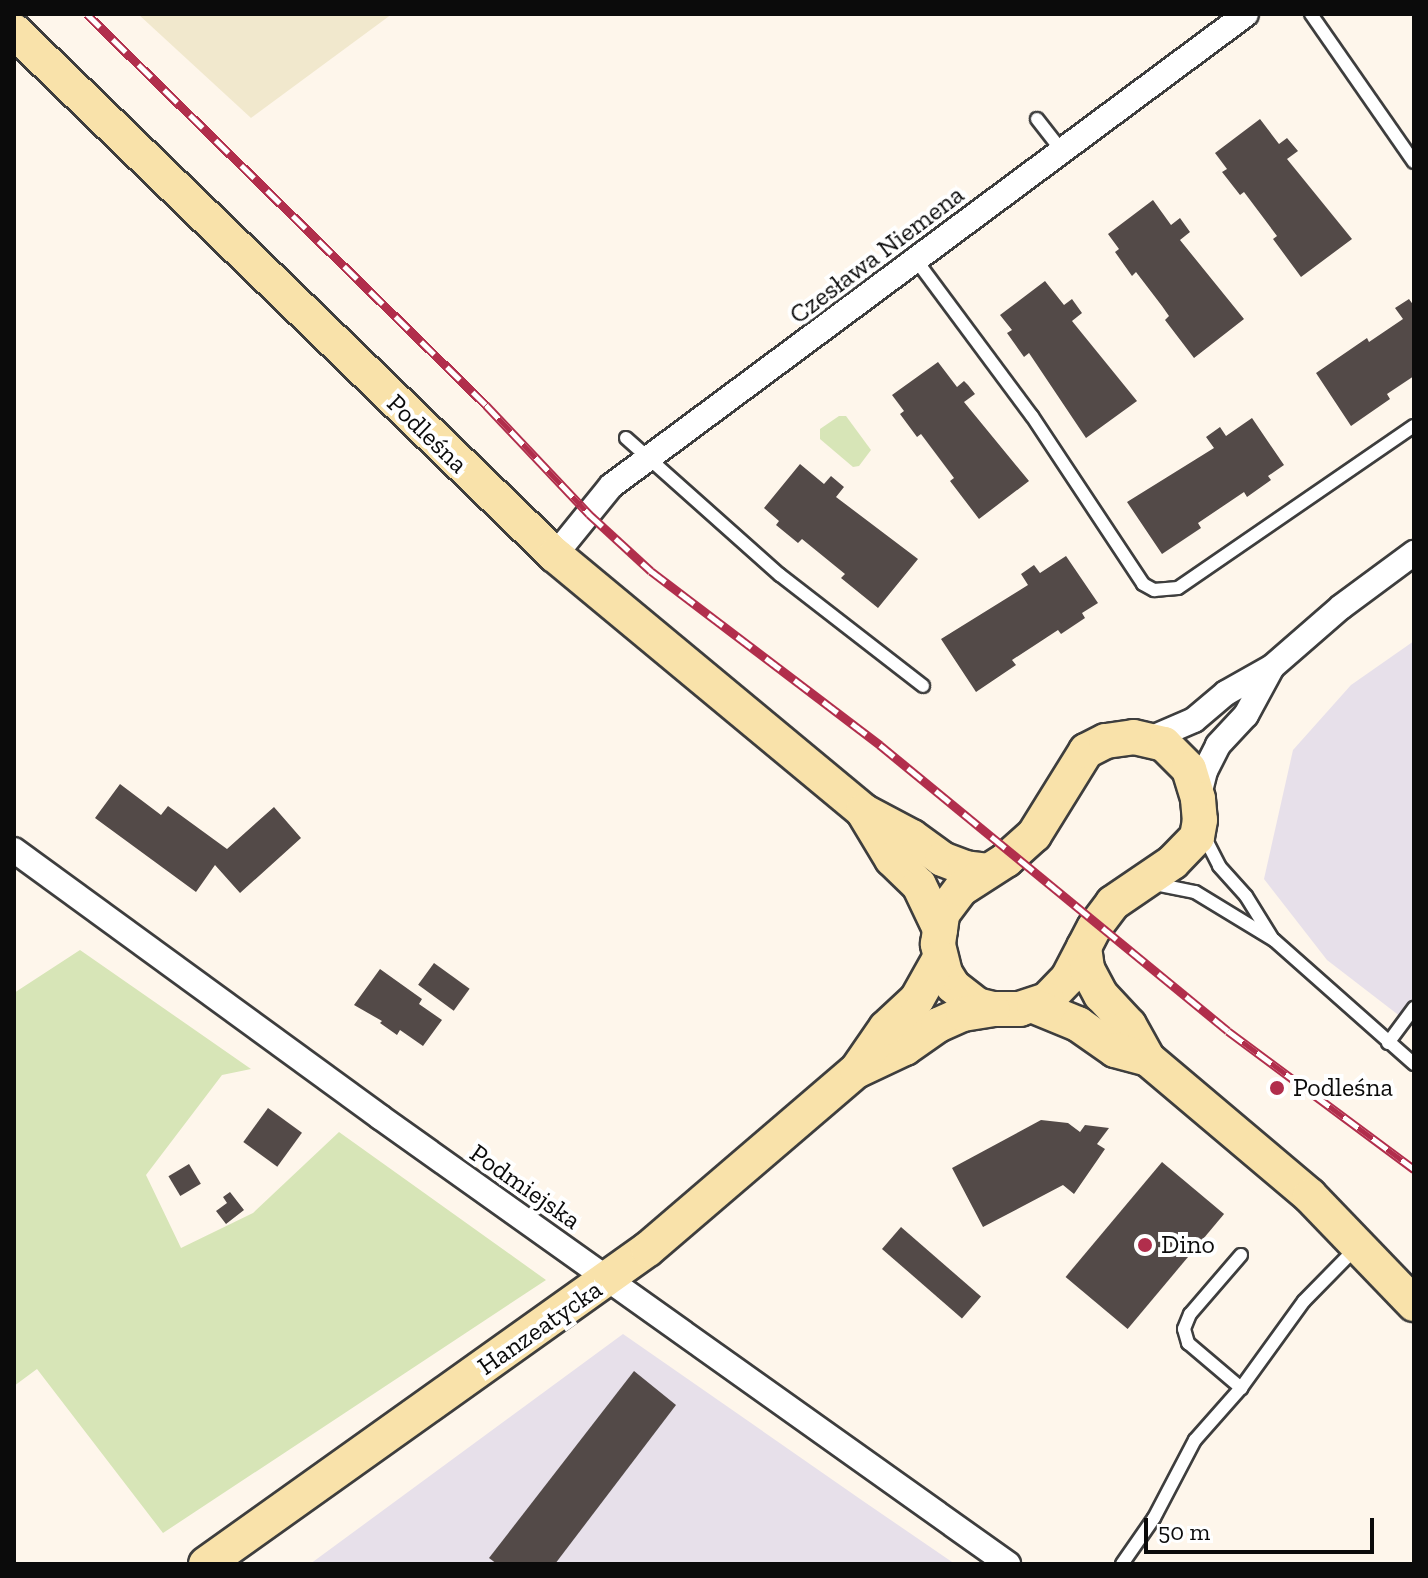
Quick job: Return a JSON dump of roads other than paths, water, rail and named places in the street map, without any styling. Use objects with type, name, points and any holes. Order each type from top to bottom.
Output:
[{"type":"street","name":"Czesława Niemena","points":[[555,555],[611,486],[1246,14]]},
{"type":"street","name":"Podleśna","points":[[14,31],[555,555],[863,811],[912,837],[942,859],[965,868],[988,871]]},
{"type":"street","points":[[1150,739],[1194,720],[1226,693],[1272,667],[1341,607],[1414,553]]},
{"type":"street","points":[[1034,1006],[1058,990],[1113,903],[1190,848],[1205,771],[1218,745],[1246,715],[1272,667]]},
{"type":"street","name":"Hanzeatycka","points":[[206,1564],[609,1280],[857,1070],[886,1028],[917,999],[940,944],[942,914],[951,901],[974,878],[988,871],[1034,835],[1086,751],[1116,738],[1150,739]]},
{"type":"street","points":[[1150,739],[1180,757],[1189,769],[1199,810]]},
{"type":"street","name":"Podleśna","points":[[863,811],[886,850],[919,885],[953,986],[977,1005],[993,1009]]},
{"type":"street","name":"Podmiejska","points":[[14,850],[1008,1564]]},
{"type":"street","points":[[1084,947],[1087,969],[1101,995],[1129,1025],[1148,1059],[1270,1160],[1360,1245],[1414,1304]]},
{"type":"street","points":[[1034,1006],[1078,1024],[1115,1050],[1148,1059]]},
{"type":"street","name":"Hanzeatycka","points":[[857,1070],[905,1048],[938,1025],[963,1014],[1034,1006]]},
{"type":"lane","points":[[1311,14],[1414,162]]},
{"type":"lane","points":[[1037,119],[1062,151]]},
{"type":"lane","points":[[916,260],[1032,416],[1143,584],[1154,590],[1178,588],[1414,426]]},
{"type":"lane","points":[[626,438],[780,575],[923,686]]},
{"type":"lane","points":[[1199,810],[1205,843],[1274,940]]},
{"type":"lane","points":[[1136,884],[1164,883],[1195,892],[1274,940],[1414,1064]]},
{"type":"lane","points":[[1388,1043],[1414,1008]]},
{"type":"lane","points":[[1122,1564],[1154,1518],[1195,1440],[1241,1388],[1304,1301],[1360,1245]]},
{"type":"lane","points":[[1241,1255],[1190,1314],[1184,1329],[1188,1343],[1241,1388]]},
{"type":"railway","points":[[87,14],[486,405],[589,514],[651,571],[880,745],[1228,1031],[1414,1169]]},
{"type":"place","name":"Podleśna","points":[[1277,1088]]},
{"type":"place","name":"Dino","points":[[1145,1245]]}]
